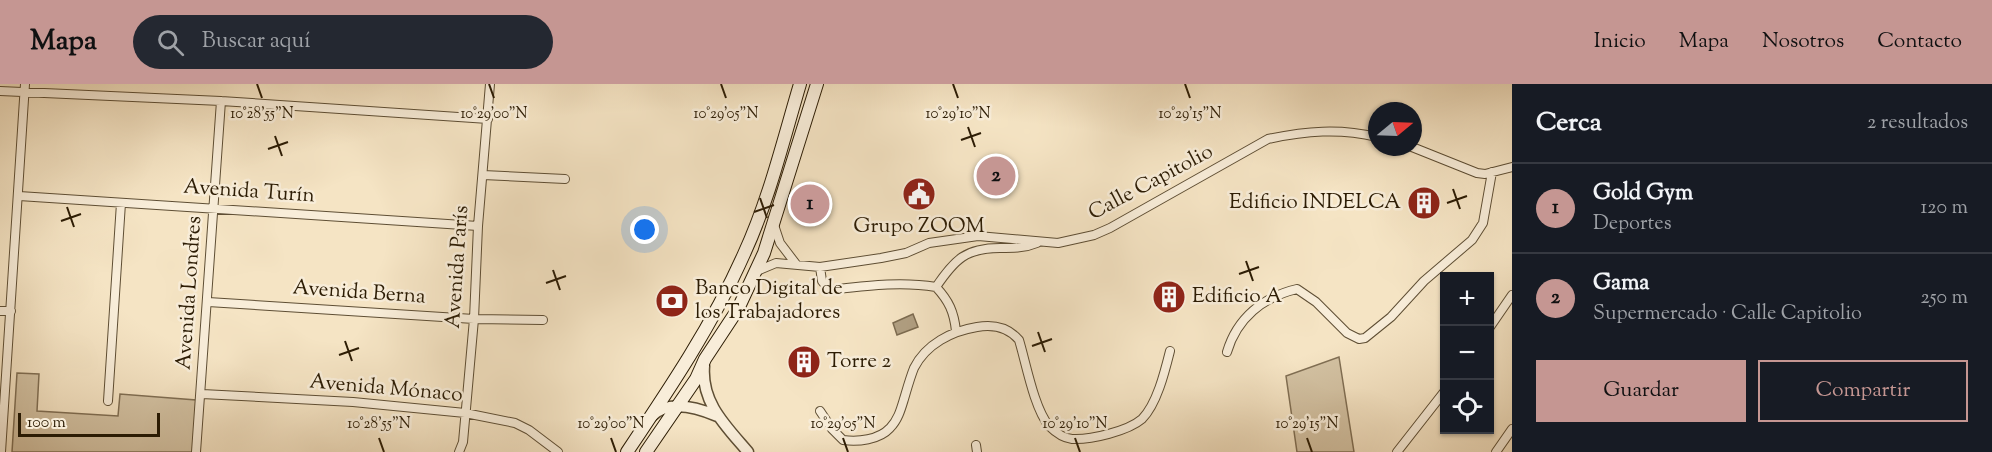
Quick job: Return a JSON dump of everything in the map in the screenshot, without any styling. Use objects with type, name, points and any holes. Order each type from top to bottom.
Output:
[{"type":"main road","points":[[627,452],[693,353],[744,254],[765,202],[800,84]]},
{"type":"main road","points":[[646,452],[696,379],[705,359],[738,309],[774,225],[817,84]]},
{"type":"street","name":"Avenida París","points":[[459,452],[463,442],[474,319],[478,226],[490,84]]},
{"type":"street","points":[[0,91],[25,88],[488,119]]},
{"type":"street","points":[[1,452],[25,88]]},
{"type":"street","name":"Avenida Londres","points":[[196,452],[221,101]]},
{"type":"street","name":"Calle Capitolio","points":[[754,273],[768,264],[820,267],[890,257],[929,243],[978,236],[1058,243],[1094,235],[1268,139],[1293,133],[1318,131],[1368,135]]},
{"type":"street","points":[[1422,151],[1477,173],[1512,167]]},
{"type":"street","points":[[1227,352],[1235,330],[1256,307],[1297,289],[1316,302],[1347,333],[1359,339],[1365,338],[1391,316],[1424,281],[1472,240],[1483,223],[1492,172]]},
{"type":"street","points":[[483,175],[565,178]]},
{"type":"street","name":"Avenida Turín","points":[[19,196],[478,226]]},
{"type":"street","points":[[108,401],[121,203]]},
{"type":"street","points":[[774,225],[780,243],[796,264]]},
{"type":"street","points":[[936,287],[957,261],[970,252],[983,248],[1020,248],[1039,242]]},
{"type":"street","points":[[820,267],[822,281],[829,290],[888,284],[936,287],[951,307],[957,331]]},
{"type":"street","points":[[1491,326],[1512,295]]},
{"type":"street","name":"Avenida Berna","points":[[208,302],[474,319],[543,320]]},
{"type":"street","points":[[0,311],[11,311]]},
{"type":"street","points":[[820,411],[843,440],[860,441],[881,434],[890,428],[898,416],[914,367],[939,340],[957,331],[985,326],[1000,327],[1012,332],[1018,340],[1040,412],[1056,433],[1071,439],[1091,438],[1112,433],[1142,418],[1163,380],[1170,351]]},
{"type":"street","points":[[705,359],[703,377],[717,416],[748,452]]},
{"type":"street","name":"Avenida Mónaco","points":[[201,394],[353,402],[465,412],[515,423],[529,430],[558,452]]},
{"type":"street","points":[[1397,452],[1440,397]]},
{"type":"street","points":[[650,418],[662,409],[677,407],[698,408],[717,416]]},
{"type":"street","points":[[1497,452],[1512,429]]},
{"type":"shaded area","points":[[913,314],[918,327],[897,335],[893,323]]},
{"type":"shaded area","points":[[1339,357],[1354,452],[1297,452],[1286,376]]},
{"type":"shaded area","points":[[17,373],[39,374],[37,411],[118,416],[120,394],[196,400],[193,452],[12,452]]},
{"type":"place","name":"Gama","points":[[996,176]]},
{"type":"place","name":"Grupo ZOOM","points":[[919,194]]},
{"type":"place","name":"Edificio INDELCA","points":[[1424,203]]},
{"type":"place","name":"Gold Gym","points":[[810,204]]},
{"type":"place","name":"Edificio A","points":[[1169,297]]},
{"type":"place","name":"Banco Digital de los Trabajadores","points":[[672,301]]},
{"type":"place","name":"Torre 2","points":[[804,362]]}]
